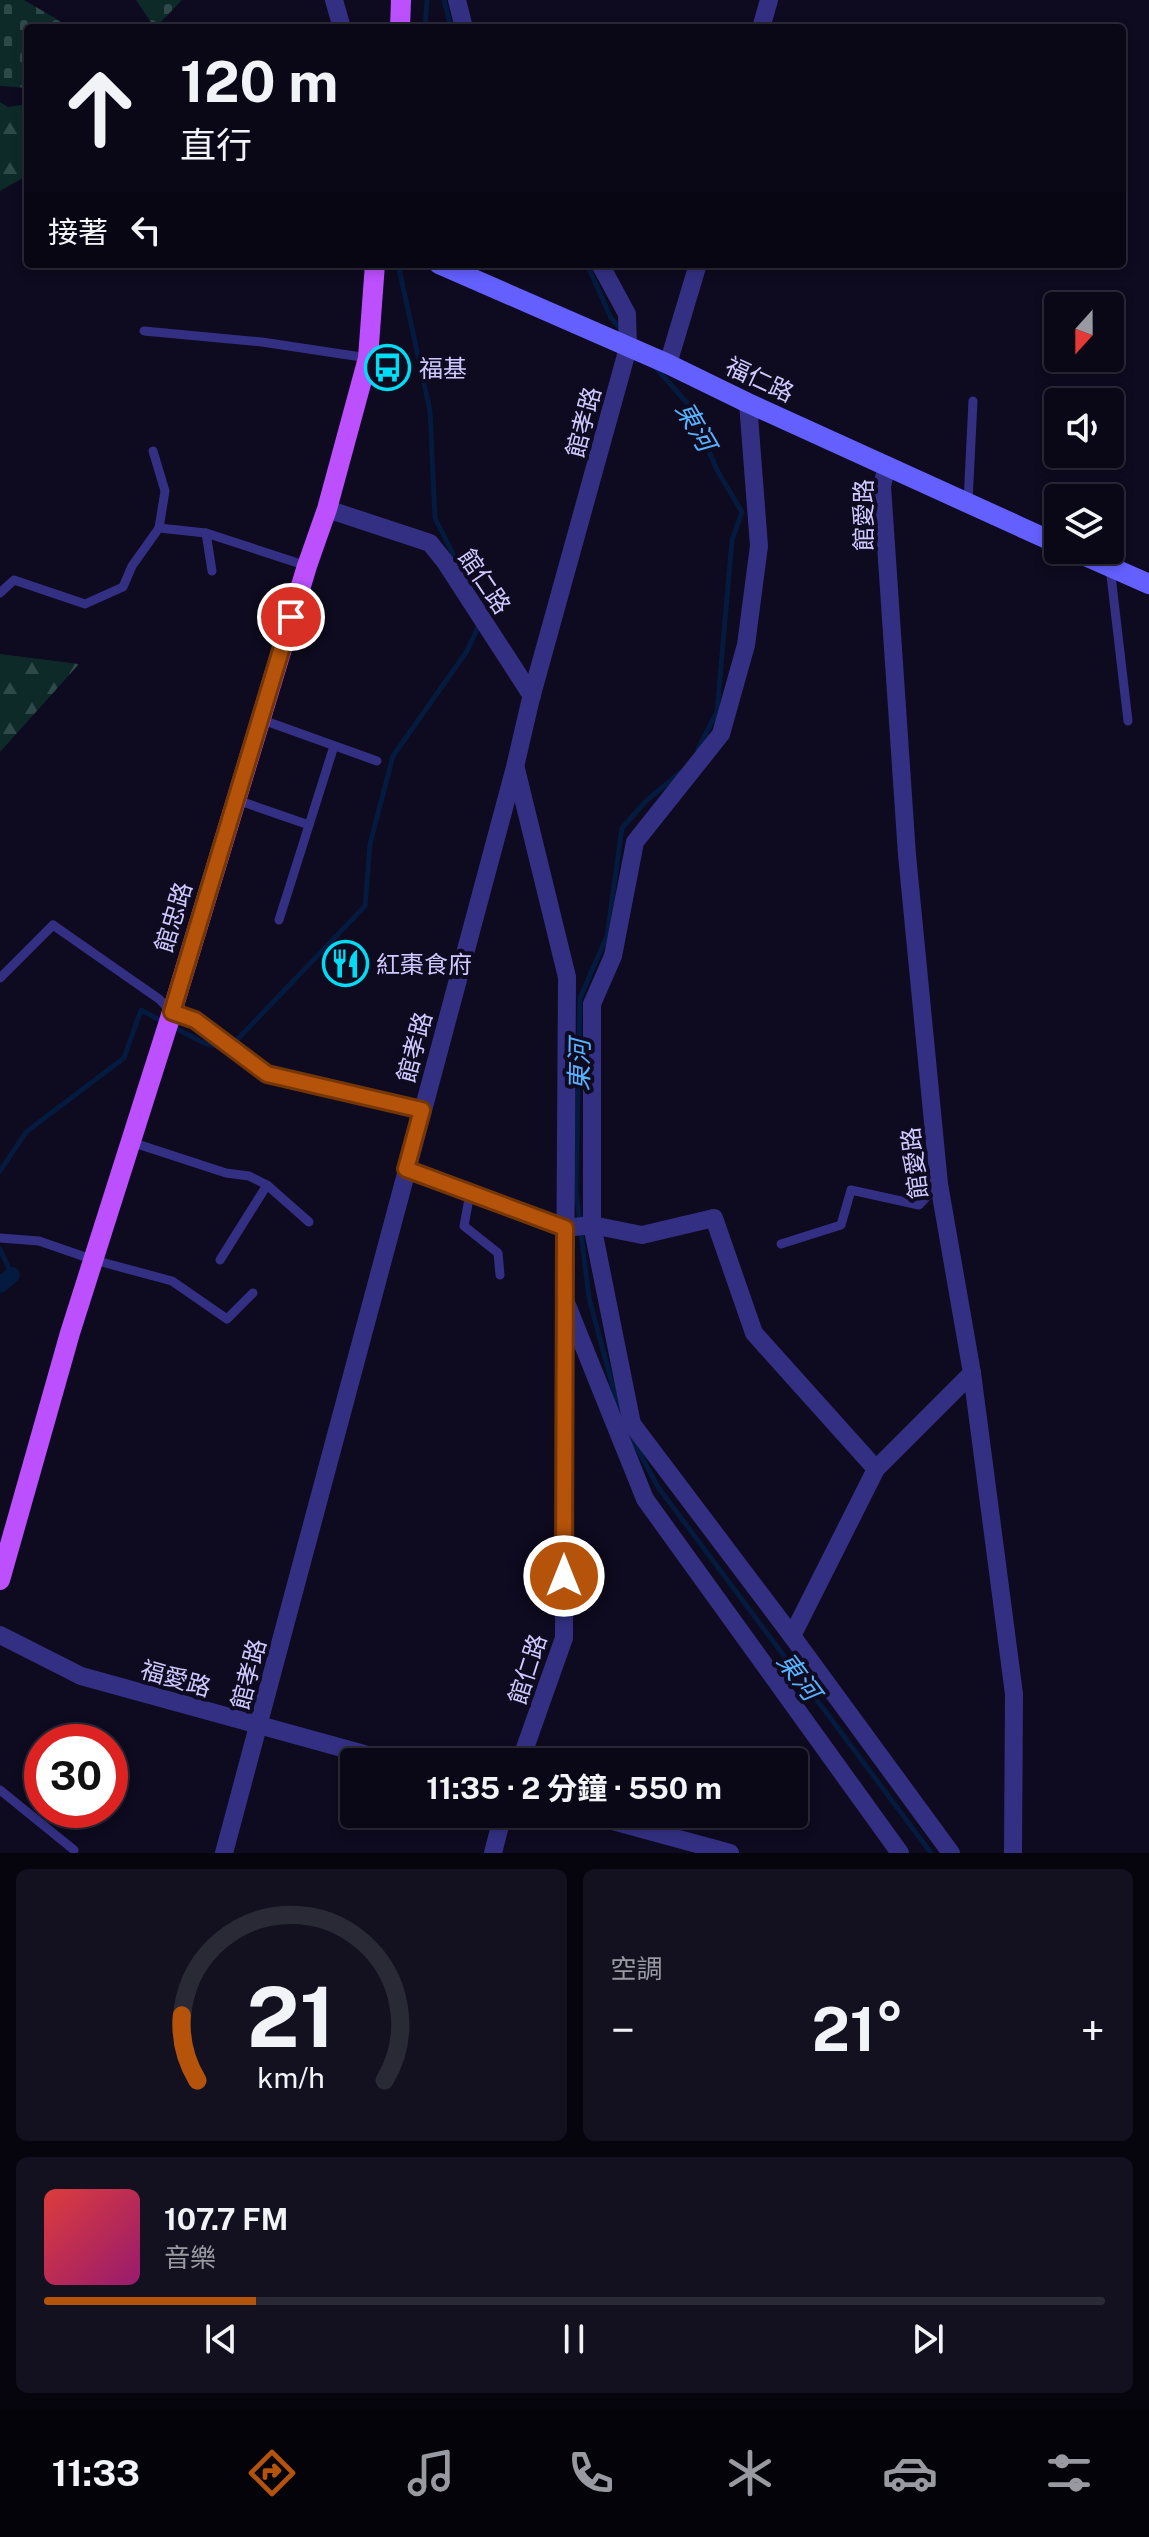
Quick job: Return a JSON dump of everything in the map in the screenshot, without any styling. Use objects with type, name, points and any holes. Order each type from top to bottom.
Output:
[{"type":"main road","points":[[400,24],[401,0]]},
{"type":"main road","name":"館忠路","points":[[0,1580],[70,1333],[327,509],[368,358],[375,268]]},
{"type":"street","points":[[334,0],[341,24]]},
{"type":"street","points":[[457,0],[463,24]]},
{"type":"street","points":[[762,24],[769,0]]},
{"type":"street","name":"福仁路","points":[[448,268],[668,364],[1044,538]]},
{"type":"street","points":[[602,268],[627,314],[628,348]]},
{"type":"street","points":[[668,364],[697,268]]},
{"type":"street","name":"館孝路","points":[[224,1853],[532,696],[628,348]]},
{"type":"street","points":[[748,403],[759,546],[746,645],[721,734],[635,842],[613,956],[592,1004],[592,1225],[632,1424],[951,1853]]},
{"type":"street","name":"館愛路","points":[[887,465],[882,486],[907,855],[939,1184],[972,1373],[1014,1694],[1013,1853]]},
{"type":"street","name":"館仁路","points":[[327,509],[430,543],[532,696]]},
{"type":"street","points":[[1103,564],[1149,584]]},
{"type":"street","name":"館仁路","points":[[515,767],[567,977],[564,1638],[525,1748]]},
{"type":"street","points":[[172,1012],[195,1020],[267,1074],[422,1110]]},
{"type":"street","points":[[406,1169],[565,1228],[592,1225],[642,1235],[714,1218],[754,1333],[876,1469]]},
{"type":"street","points":[[565,1300],[645,1499],[900,1853]]},
{"type":"street","points":[[792,1636],[876,1469],[972,1373]]},
{"type":"street","name":"福愛路","points":[[0,1635],[81,1676],[341,1748]]},
{"type":"street","points":[[493,1853],[499,1828]]},
{"type":"street","points":[[638,1828],[730,1853]]},
{"type":"lane","points":[[144,331],[262,342],[368,358]]},
{"type":"lane","points":[[968,504],[973,401]]},
{"type":"lane","points":[[0,593],[14,580],[85,604],[123,587],[132,566],[159,528],[165,491],[153,451]]},
{"type":"lane","points":[[159,528],[206,533],[307,566]]},
{"type":"lane","points":[[206,533],[212,571]]},
{"type":"lane","points":[[1110,567],[1128,721]]},
{"type":"lane","points":[[260,719],[377,761]]},
{"type":"lane","points":[[279,920],[334,746]]},
{"type":"lane","points":[[236,800],[309,825]]},
{"type":"lane","points":[[0,978],[53,925],[159,999],[172,1012]]},
{"type":"lane","points":[[131,1142],[226,1173],[249,1176],[267,1185],[309,1222]]},
{"type":"lane","points":[[781,1244],[841,1225],[851,1190],[919,1205],[939,1184]]},
{"type":"lane","points":[[220,1260],[267,1185]]},
{"type":"lane","points":[[470,1193],[464,1226],[498,1253],[500,1275]]},
{"type":"lane","points":[[0,1238],[39,1241],[172,1281],[227,1319],[253,1293]]},
{"type":"lane","points":[[0,1790],[74,1850]]},
{"type":"green space","points":[[0,0],[24,0],[65,24],[24,24],[24,88],[0,86]]},
{"type":"green space","points":[[136,0],[182,0],[159,24],[152,24]]},
{"type":"green space","points":[[0,102],[8,107],[24,105],[24,177],[0,191]]},
{"type":"green space","points":[[0,654],[79,664],[0,752]]},
{"type":"waterway","points":[[425,24],[427,0]]},
{"type":"waterway","name":"東河","points":[[444,0],[450,24]]},
{"type":"waterway","points":[[399,268],[430,411],[435,518],[464,576]]},
{"type":"waterway","name":"東河","points":[[589,268],[611,318],[622,330]]},
{"type":"waterway","name":"東河","points":[[655,367],[689,405],[717,470],[742,512],[732,540],[717,712],[698,749]]},
{"type":"waterway","points":[[233,1044],[365,906],[370,844],[393,756],[467,651],[479,625]]},
{"type":"waterway","name":"東河","points":[[580,1222],[576,1191],[580,998],[607,936],[622,828],[646,801],[681,772]]},
{"type":"waterway","points":[[0,1171],[26,1132],[124,1058],[141,1010],[162,1021]]},
{"type":"waterway","points":[[171,1026],[206,1044],[217,1046]]},
{"type":"waterway","name":"東河","points":[[581,1232],[589,1298],[621,1417]]},
{"type":"waterway","points":[[0,1249],[12,1275]]},
{"type":"waterway","points":[[0,1285],[12,1275]]},
{"type":"waterway","name":"東河","points":[[631,1437],[658,1487],[931,1853]]},
{"type":"place","name":"福基","points":[[388,368]]},
{"type":"place","name":"紅棗食府","points":[[345,964]]},
{"type":"route","points":[[291,617],[172,1012],[195,1020],[267,1074],[422,1110],[406,1169],[565,1228],[564,1576]]}]
